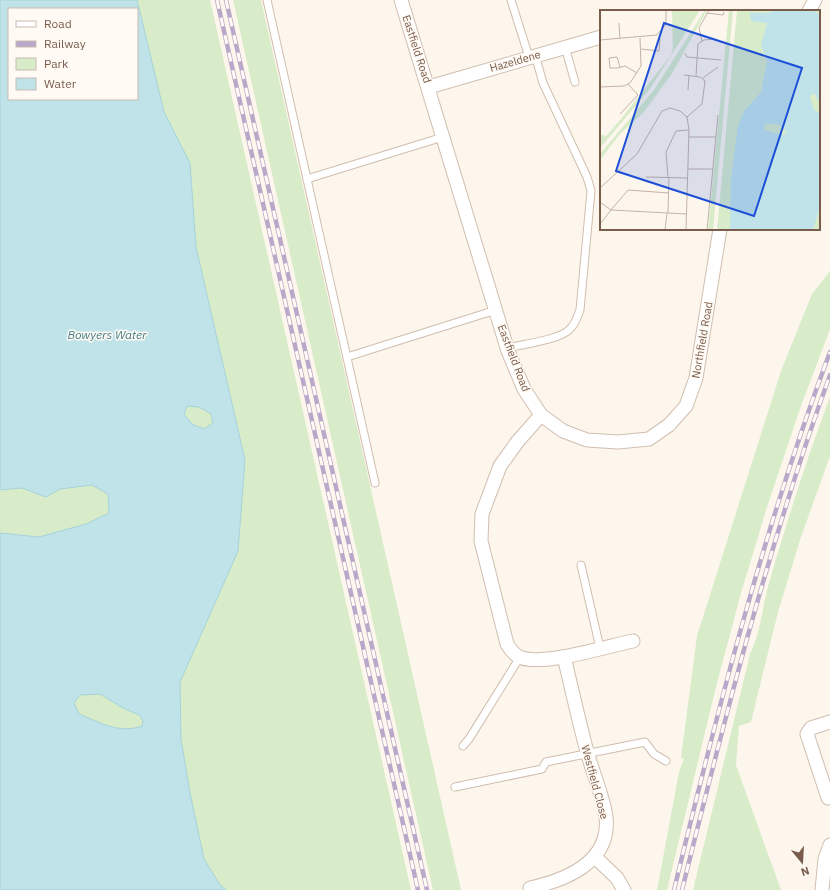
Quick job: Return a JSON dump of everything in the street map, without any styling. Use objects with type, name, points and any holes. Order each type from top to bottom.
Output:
[{"type":"street","name":"Eastfield Road","points":[[401,0],[508,348],[524,389],[541,415]]},
{"type":"street","points":[[810,10],[815,0]]},
{"type":"street","name":"Hazeldene","points":[[429,87],[600,37]]},
{"type":"street","name":"Northfield Road","points":[[541,415],[563,431],[587,440],[618,442],[648,439],[670,425],[686,406],[696,378],[720,230]]},
{"type":"street","points":[[541,415],[518,441],[500,466],[482,514],[480,541],[505,636],[512,652],[520,657],[538,660],[564,657],[633,641]]},
{"type":"street","name":"Westfield Close","points":[[530,888],[569,876],[595,857],[606,833],[606,816],[588,754],[564,657]]},
{"type":"street","points":[[828,798],[808,734],[811,728],[830,722]]},
{"type":"street","points":[[822,890],[825,859],[830,845]]},
{"type":"street","points":[[595,857],[617,878],[624,890]]},
{"type":"lane","points":[[267,0],[375,483]]},
{"type":"lane","points":[[508,348],[558,336],[569,330],[576,322],[580,310],[591,198],[591,191],[587,177],[543,82],[511,0]]},
{"type":"lane","points":[[565,47],[575,82]]},
{"type":"lane","points":[[307,179],[443,137]]},
{"type":"lane","points":[[347,357],[496,310]]},
{"type":"lane","points":[[580,565],[600,648]]},
{"type":"lane","points":[[463,746],[469,739],[520,657]]},
{"type":"lane","points":[[455,787],[542,769],[546,762],[645,742],[654,754],[666,761]]},
{"type":"green space","name":"Bowyers Water","points":[[0,0],[210,0],[411,890],[0,890]]},
{"type":"green space","points":[[233,0],[261,0],[461,890],[433,890]]},
{"type":"green space","points":[[830,271],[830,329],[801,406],[767,507],[741,593],[716,687],[667,890],[657,890],[679,772],[684,759],[681,758],[697,636],[781,371],[812,294]]},
{"type":"green space","points":[[830,397],[830,456],[801,537],[778,612],[751,722],[739,726],[736,765],[781,890],[693,890],[750,654],[759,628],[769,583],[813,443]]},
{"type":"water","name":"Bowyers Water","points":[[0,0],[137,0],[164,112],[190,163],[196,247],[245,460],[238,551],[180,682],[181,739],[190,793],[204,859],[220,885],[226,890],[0,890],[0,533],[39,537],[86,524],[109,513],[108,494],[92,485],[60,489],[46,497],[22,488],[0,490]],"holes":[[[187,406],[199,407],[211,414],[213,423],[204,429],[192,424],[184,414]],[[100,694],[121,707],[139,715],[143,721],[142,726],[126,729],[118,728],[103,724],[79,714],[74,703],[80,695]]]},
{"type":"railway","points":[[217,0],[418,890]]},
{"type":"railway","points":[[226,0],[427,890]]},
{"type":"railway","points":[[674,890],[725,686],[763,552],[806,418],[830,352]]},
{"type":"railway","points":[[682,890],[749,631],[787,502],[830,375]]}]
